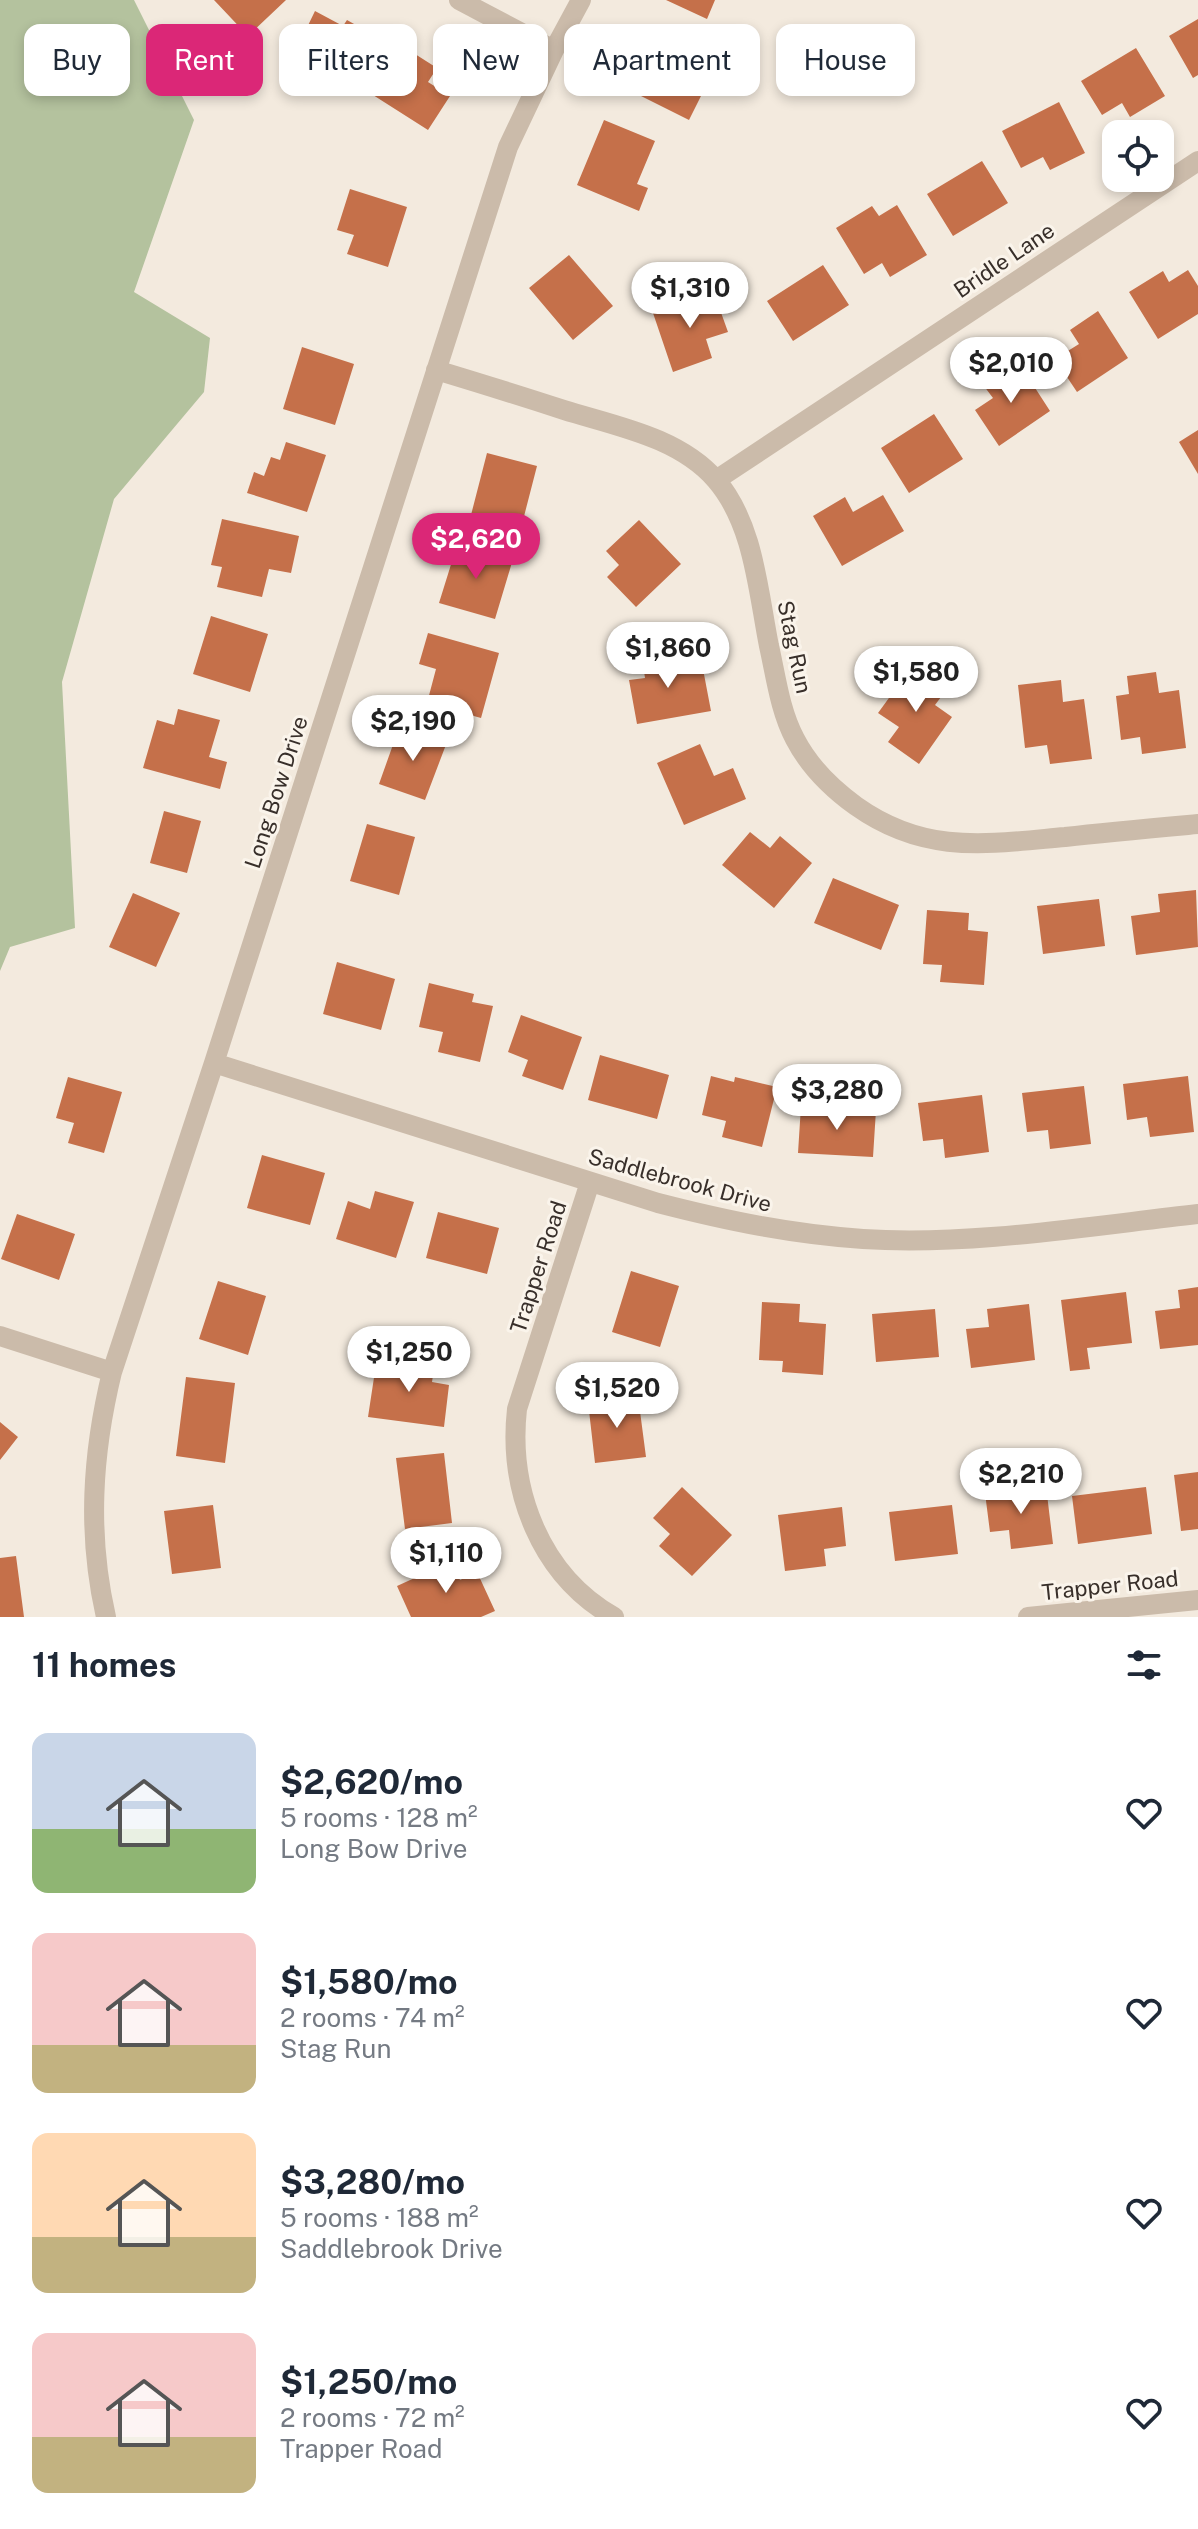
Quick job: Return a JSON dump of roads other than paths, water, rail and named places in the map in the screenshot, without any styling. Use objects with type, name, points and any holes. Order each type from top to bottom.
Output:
[{"type":"street","points":[[459,0],[554,50]]},
{"type":"street","name":"Long Bow Drive","points":[[106,1617],[99,1587],[93,1511],[101,1418],[112,1372],[508,147],[581,0]]},
{"type":"street","name":"Bridle Lane","points":[[716,480],[1198,161]]},
{"type":"street","name":"Stag Run","points":[[436,370],[652,437],[691,457],[716,480],[738,515],[748,544],[777,682],[795,739],[827,783],[861,809],[904,833],[972,844],[1198,824]]},
{"type":"street","name":"Saddlebrook Drive","points":[[214,1063],[590,1182],[731,1222],[799,1233],[865,1239],[929,1240],[1198,1214]]},
{"type":"street","name":"Trapper Road","points":[[590,1182],[517,1409],[514,1448],[521,1492],[545,1548],[574,1587],[614,1617]]},
{"type":"street","points":[[0,1336],[112,1372]]},
{"type":"street","name":"Trapper Road","points":[[1028,1617],[1198,1600]]}]
